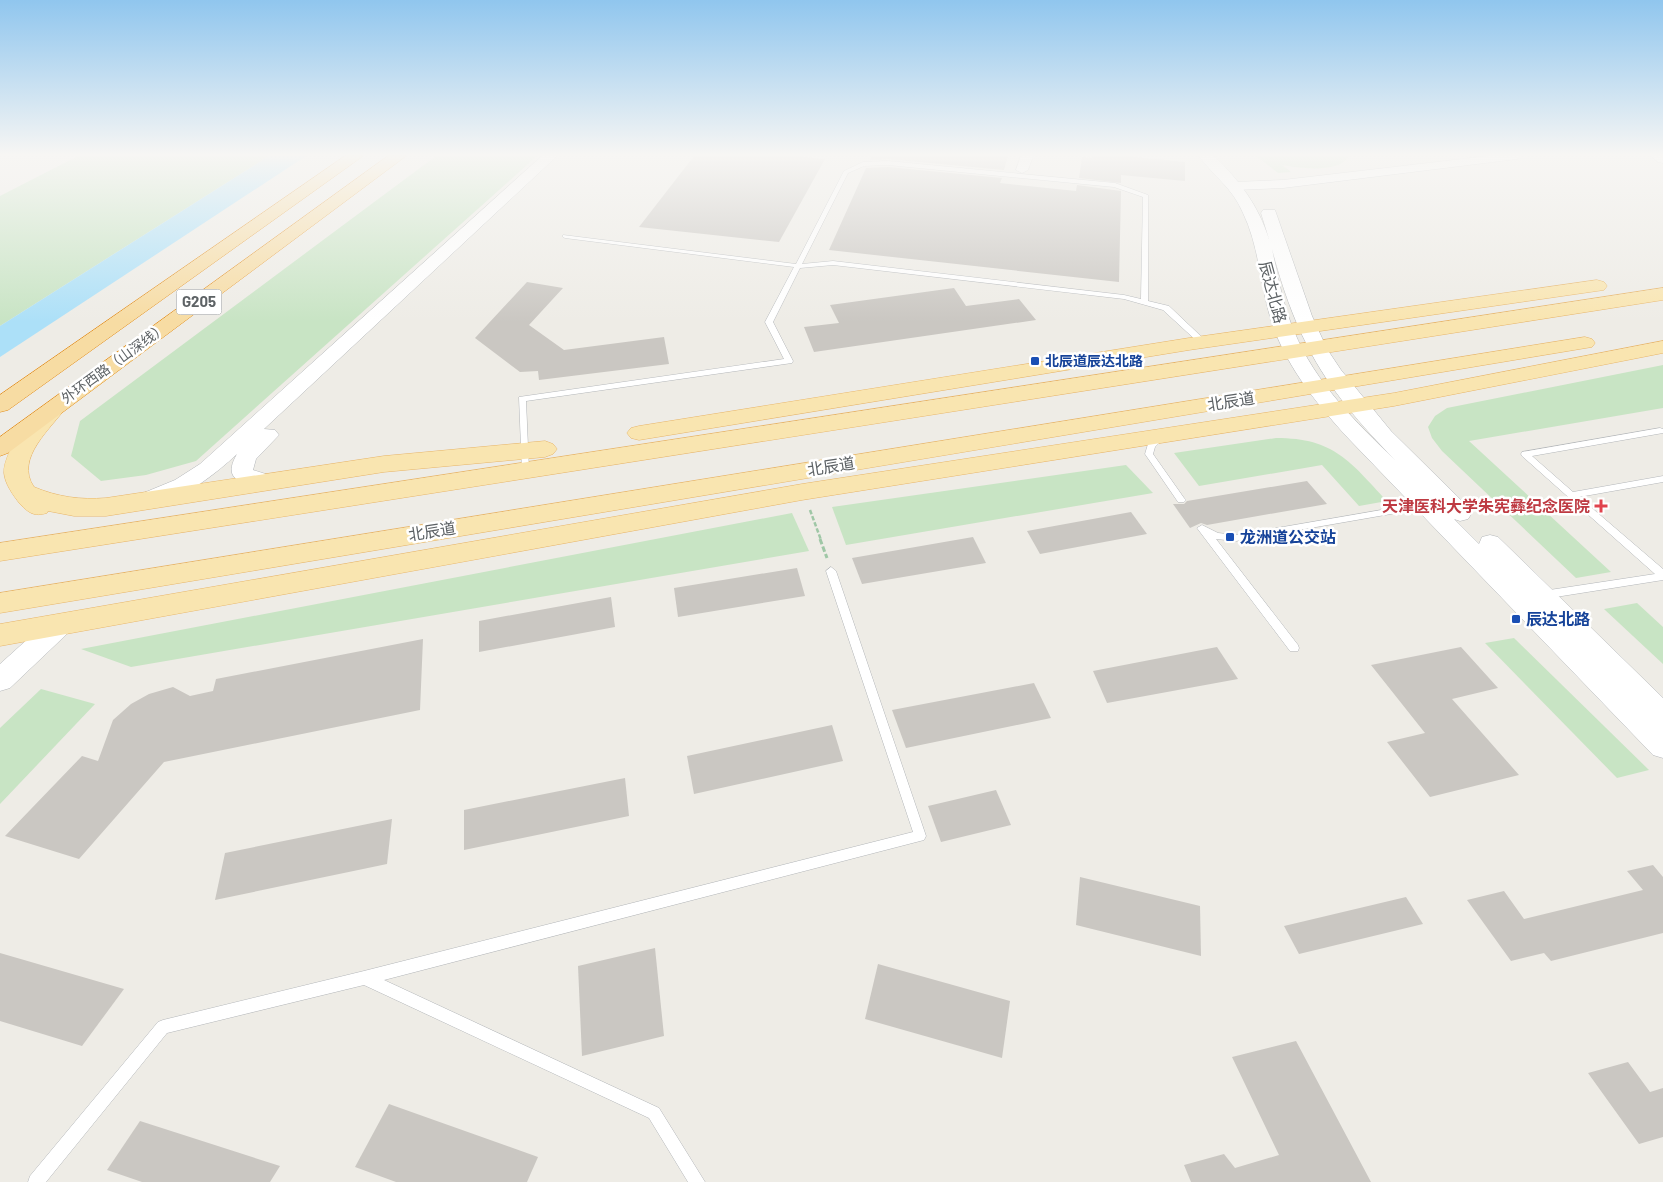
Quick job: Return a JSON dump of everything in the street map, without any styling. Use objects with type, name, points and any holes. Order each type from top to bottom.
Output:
[{"type":"highway","name":"外环西路（山深线）","points":[[0,405],[276,211]]},
{"type":"highway","name":"外环西路（山深线）","points":[[0,448],[323,211]]},
{"type":"main road","points":[[0,552],[174,526],[524,461],[1203,342],[1663,276]]},
{"type":"main road","points":[[25,493],[55,505],[70,508],[106,507],[264,481],[384,464],[524,461],[1294,353],[1663,294]]},
{"type":"main road","name":"北辰道","points":[[0,603],[1663,331]]},
{"type":"main road","points":[[0,635],[804,492],[1159,439],[1357,406],[1663,347]]},
{"type":"main road","points":[[56,406],[21,451],[16,472],[18,482],[25,493],[38,506],[52,515],[71,521],[127,526],[174,526]]},
{"type":"street","points":[[145,501],[183,485],[208,469],[490,211]]},
{"type":"street","points":[[264,481],[242,473],[244,461],[252,450],[508,211]]},
{"type":"street","name":"辰达北路","points":[[1250,211],[1256,226],[1277,310],[1284,330],[1294,353],[1316,388],[1333,410],[1438,503],[1530,597],[1663,746]]},
{"type":"street","name":"辰达北路","points":[[1268,211],[1291,286],[1318,349],[1340,384],[1357,406],[1438,503]]},
{"type":"street","name":"辰达北路","points":[[1530,597],[1663,716]]},
{"type":"street","points":[[0,680],[60,624]]},
{"type":"lane","points":[[524,461],[522,399],[789,360],[768,322],[826,211]]},
{"type":"lane","points":[[1145,301],[1146,211]]},
{"type":"lane","points":[[566,236],[798,266],[833,263],[1124,297],[1166,308],[1203,342]]},
{"type":"lane","points":[[1660,431],[1525,454],[1663,576]]},
{"type":"lane","points":[[1159,439],[1151,446],[1149,454],[1181,500]]},
{"type":"lane","points":[[1571,495],[1663,478]]},
{"type":"lane","points":[[1294,648],[1202,528],[1216,536],[1236,538],[1438,503]]},
{"type":"lane","points":[[36,1182],[162,1027],[364,978],[920,836],[831,571]]},
{"type":"lane","points":[[1530,597],[1663,576]]},
{"type":"lane","points":[[364,978],[654,1113],[697,1182]]},
{"type":"path","points":[[804,492],[831,571]]},
{"type":"green space","points":[[0,211],[182,211],[0,326]]},
{"type":"green space","points":[[362,211],[475,211],[196,461],[146,475],[101,481],[71,456],[80,421]]},
{"type":"green space","points":[[1663,365],[1663,408],[1469,441],[1611,572],[1576,578],[1442,451],[1432,438],[1428,427],[1435,416],[1447,408]]},
{"type":"green space","points":[[1276,438],[1313,442],[1340,455],[1387,501],[1359,506],[1322,465],[1199,486],[1174,453]]},
{"type":"green space","points":[[1126,465],[1153,493],[846,545],[832,507]]},
{"type":"green space","points":[[792,513],[809,551],[131,667],[81,649]]},
{"type":"green space","points":[[1637,603],[1663,627],[1663,664],[1604,609]]},
{"type":"green space","points":[[1514,638],[1649,770],[1617,778],[1485,643]]},
{"type":"green space","points":[[41,689],[95,704],[0,804],[0,728]]},
{"type":"water","points":[[182,211],[222,211],[0,357],[0,326]]},
{"type":"building","points":[[651,211],[796,211],[779,242],[639,227]]},
{"type":"building","points":[[847,211],[1121,211],[1119,282],[829,250]]},
{"type":"building","points":[[527,282],[563,288],[529,325],[564,350],[664,337],[669,364],[539,380],[538,371],[520,372],[475,338]]},
{"type":"building","points":[[954,288],[966,306],[1019,299],[1036,320],[814,352],[804,327],[839,323],[830,305]]},
{"type":"building","points":[[1307,481],[1327,504],[1207,525],[1201,523],[1190,528],[1173,504],[1184,504],[1187,501]]},
{"type":"building","points":[[1131,512],[1147,534],[1040,554],[1027,531]]},
{"type":"building","points":[[973,537],[986,563],[862,584],[852,558]]},
{"type":"building","points":[[797,568],[805,596],[678,617],[674,588]]},
{"type":"building","points":[[611,597],[615,627],[479,652],[479,621]]},
{"type":"building","points":[[423,639],[420,710],[164,762],[79,859],[5,836],[82,756],[98,761],[113,720],[131,704],[149,694],[173,687],[190,696],[213,691],[216,679]]},
{"type":"building","points":[[1217,647],[1238,679],[1107,703],[1093,671]]},
{"type":"building","points":[[1461,647],[1498,688],[1452,699],[1519,775],[1430,797],[1387,742],[1425,733],[1371,665]]},
{"type":"building","points":[[1034,683],[1051,718],[906,748],[892,710]]},
{"type":"building","points":[[832,725],[843,761],[694,794],[687,756]]},
{"type":"building","points":[[625,778],[629,816],[464,850],[464,810]]},
{"type":"building","points":[[996,790],[1011,825],[941,842],[928,806]]},
{"type":"building","points":[[392,819],[387,864],[215,900],[225,853]]},
{"type":"building","points":[[1653,865],[1663,877],[1663,933],[1551,961],[1544,953],[1511,961],[1467,900],[1504,891],[1524,919],[1643,890],[1627,871]]},
{"type":"building","points":[[1080,877],[1200,906],[1201,956],[1076,925]]},
{"type":"building","points":[[1406,897],[1423,924],[1299,954],[1284,926]]},
{"type":"building","points":[[655,948],[664,1036],[582,1056],[578,966]]},
{"type":"building","points":[[0,953],[124,989],[82,1046],[0,1021]]},
{"type":"building","points":[[878,964],[1010,1001],[1002,1058],[865,1019]]},
{"type":"building","points":[[1296,1041],[1371,1182],[1191,1182],[1184,1165],[1224,1154],[1235,1168],[1279,1155],[1232,1057]]},
{"type":"building","points":[[1628,1062],[1650,1092],[1663,1088],[1663,1137],[1639,1144],[1588,1073]]},
{"type":"building","points":[[389,1104],[538,1157],[527,1182],[396,1182],[355,1167]]},
{"type":"building","points":[[140,1121],[280,1166],[270,1182],[142,1182],[107,1170]]},
{"type":"place","name":"北辰道辰达北路","points":[[1035,361]]},
{"type":"place","name":"天津医科大学朱宪彝纪念医院","points":[[1601,506]]},
{"type":"place","name":"龙洲道公交站","points":[[1230,537]]},
{"type":"place","name":"辰达北路","points":[[1516,619]]}]
